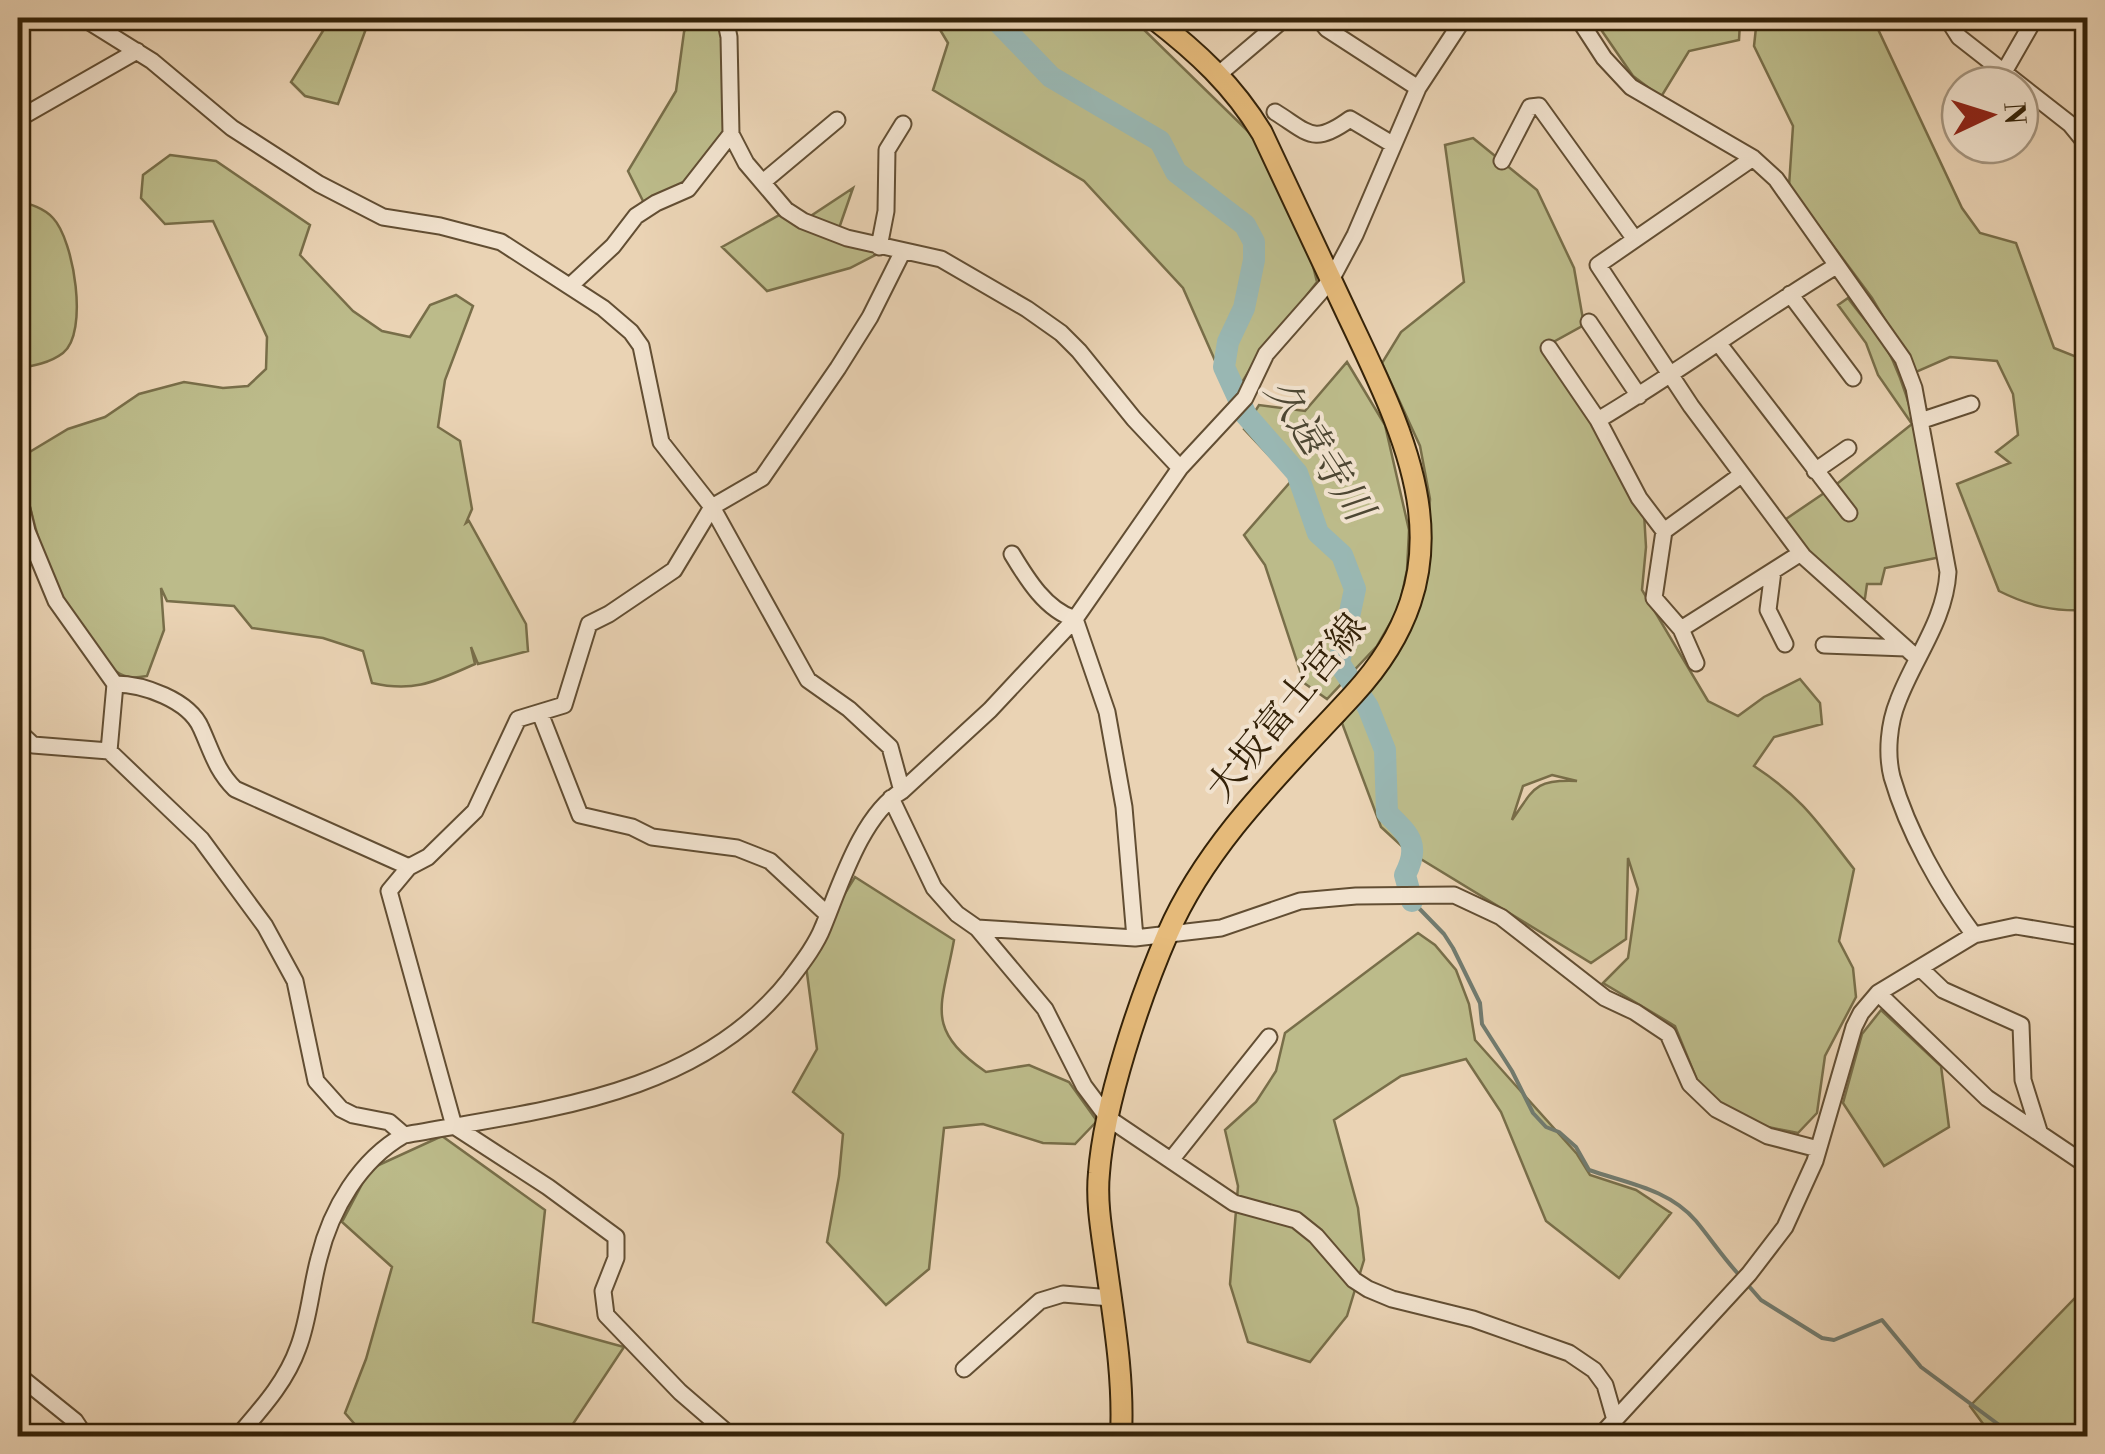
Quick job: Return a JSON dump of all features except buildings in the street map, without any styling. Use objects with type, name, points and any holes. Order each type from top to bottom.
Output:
[{"type":"main road","name":"大坂富士宮線","points":[[1121,1436],[1120,1372],[1098,1174],[1108,1118],[1144,998],[1190,889],[1231,832],[1369,676],[1394,636],[1412,596],[1420,558],[1422,518],[1403,436],[1258,127],[1245,104],[1219,74],[1153,18]]},
{"type":"street","points":[[83,18],[137,51],[232,128],[319,184],[383,217],[465,231],[501,242],[570,286],[631,332],[640,346],[661,442],[712,507],[808,680],[849,709],[890,747],[897,795],[934,888],[957,914],[978,928],[1045,1009],[1084,1086],[1108,1118],[1234,1204],[1296,1220],[1316,1236],[1354,1280],[1368,1289],[1392,1299],[1473,1319],[1569,1354],[1594,1370],[1604,1385],[1615,1420]]},
{"type":"street","points":[[725,18],[730,37],[730,134],[746,163],[786,210],[847,238],[941,259],[988,285],[1060,333],[1180,468]]},
{"type":"street","points":[[1219,74],[1284,18]]},
{"type":"street","points":[[1318,18],[1327,29],[1418,88]]},
{"type":"street","points":[[238,1436],[273,1394],[299,1346],[319,1258],[337,1208],[386,1145],[404,1135],[555,1108],[618,1092],[693,1061],[773,1001],[823,928],[867,828],[897,795],[990,710],[1075,619],[1180,468],[1240,404],[1266,354],[1332,280],[1418,88],[1464,18]]},
{"type":"street","points":[[1578,18],[1604,58],[1631,87],[1752,158],[1776,180],[1903,360],[1914,388],[1948,572],[1947,598],[1940,620],[1912,653],[1896,704],[1888,741],[1892,775],[1932,869],[1974,935]]},
{"type":"street","points":[[1948,18],[1959,37],[1995,65]]},
{"type":"street","points":[[2008,65],[2035,18]]},
{"type":"street","points":[[18,119],[137,51]]},
{"type":"street","points":[[2040,100],[2070,124],[2088,146]]},
{"type":"street","points":[[1258,127],[1279,105],[1310,135],[1326,135],[1350,119],[1392,144]]},
{"type":"street","points":[[1502,161],[1530,107],[1538,106],[1634,238]]},
{"type":"street","points":[[763,182],[837,120]]},
{"type":"street","points":[[879,246],[886,211],[887,150],[903,124]]},
{"type":"street","points":[[570,286],[613,246],[636,216],[688,189],[730,134]]},
{"type":"street","points":[[1752,158],[1598,264],[1741,475],[1801,553],[1912,653]]},
{"type":"street","points":[[731,1436],[680,1392],[606,1315],[603,1291],[616,1258],[616,1237],[454,1126],[390,892],[409,867],[428,857],[474,811],[518,719],[564,705],[589,624],[674,570],[712,507],[762,478],[870,317],[902,252]]},
{"type":"street","points":[[1598,420],[1673,376],[1836,266]]},
{"type":"street","points":[[1790,294],[1853,378]]},
{"type":"street","points":[[1589,322],[1639,396]]},
{"type":"street","points":[[1719,344],[1848,514]]},
{"type":"street","points":[[1549,348],[1598,420],[1639,498],[1664,531]]},
{"type":"street","points":[[1920,421],[1971,404]]},
{"type":"street","points":[[1815,471],[1848,448]]},
{"type":"street","points":[[1696,663],[1681,629],[1654,598],[1664,531],[1741,475]]},
{"type":"street","points":[[18,492],[27,531],[56,601],[115,684],[109,752]]},
{"type":"street","points":[[1681,629],[1801,553]]},
{"type":"street","points":[[1012,554],[1032,586],[1063,615],[1075,619]]},
{"type":"street","points":[[1773,570],[1768,610],[1785,644]]},
{"type":"street","points":[[1075,619],[1109,725],[1124,807],[1135,938]]},
{"type":"street","points":[[1824,645],[1912,653]]},
{"type":"street","points":[[115,684],[132,684],[188,710],[200,725],[220,774],[235,789],[409,867]]},
{"type":"street","points":[[540,714],[580,815],[632,827],[652,837],[737,848],[770,862],[826,914]]},
{"type":"street","points":[[18,732],[33,745],[109,752],[202,838],[265,926],[295,981],[312,1067],[323,1090],[341,1109],[389,1122],[404,1135]]},
{"type":"street","points":[[978,928],[1135,938],[1221,928],[1300,901],[1418,894],[1454,896],[1501,917],[1606,998],[1668,1034],[1690,1084],[1716,1109],[1768,1136],[1818,1149]]},
{"type":"street","points":[[1601,1436],[1749,1274],[1785,1227],[1809,1177],[1850,1037],[1861,1013],[1878,993],[1974,935],[2016,926],[2088,938]]},
{"type":"street","points":[[1920,968],[1943,990],[2021,1025],[2023,1080],[2039,1132]]},
{"type":"street","points":[[1878,993],[1987,1098],[2088,1166]]},
{"type":"street","points":[[1171,1160],[1269,1037]]},
{"type":"street","points":[[964,1369],[1040,1301],[1063,1294],[1111,1298]]},
{"type":"street","points":[[18,1375],[74,1421],[85,1436]]},
{"type":"shaded area","points":[[331,18],[370,18],[338,104],[305,96],[291,82]]},
{"type":"shaded area","points":[[690,18],[723,18],[731,130],[688,189],[645,205],[628,171],[676,91],[684,32]]},
{"type":"shaded area","points":[[933,18],[1132,18],[1257,140],[1310,254],[1317,282],[1252,366],[1232,399],[1183,288],[1084,181],[933,90],[948,43]]},
{"type":"shaded area","points":[[1593,18],[1740,22],[1739,40],[1689,51],[1661,97],[1633,76]]},
{"type":"shaded area","points":[[1757,18],[1864,18],[1876,25],[1962,208],[1980,233],[2016,243],[2054,348],[2087,361],[2087,610],[2042,607],[1999,591],[1957,484],[2010,463],[1996,452],[2018,435],[2013,394],[1997,361],[1950,357],[1916,372],[1872,298],[1789,186],[1793,126],[1754,46]]},
{"type":"shaded area","points":[[1473,138],[1537,190],[1574,268],[1584,325],[1548,345],[1644,513],[1642,590],[1708,701],[1738,716],[1800,679],[1820,703],[1822,724],[1774,737],[1754,766],[1798,801],[1854,869],[1839,941],[1853,968],[1856,997],[1825,1056],[1817,1113],[1798,1133],[1768,1127],[1717,1105],[1699,1085],[1675,1026],[1603,983],[1628,958],[1638,889],[1628,858],[1626,939],[1591,963],[1406,850],[1381,827],[1342,723],[1406,638],[1426,563],[1430,499],[1420,446],[1382,363],[1401,332],[1464,282],[1445,145]],"holes":[[[1552,775],[1577,781],[1543,784],[1512,820],[1523,786]]]},
{"type":"shaded area","points":[[170,155],[216,161],[310,225],[300,255],[353,311],[382,331],[410,337],[430,305],[456,295],[473,306],[445,380],[438,427],[460,441],[472,509],[466,523],[469,521],[526,624],[528,651],[478,664],[471,647],[475,664],[425,684],[387,686],[372,683],[363,651],[323,638],[252,628],[234,606],[167,601],[161,588],[164,630],[147,676],[121,674],[99,653],[48,566],[18,459],[68,429],[105,417],[139,394],[184,382],[223,388],[248,386],[266,369],[267,337],[213,221],[165,224],[141,198],[143,175]]},
{"type":"shaded area","points":[[853,188],[837,234],[887,249],[850,268],[767,291],[722,247],[783,213],[803,221]]},
{"type":"shaded area","points":[[18,201],[45,212],[61,229],[72,265],[77,307],[71,342],[63,353],[47,362],[18,368]]},
{"type":"shaded area","points":[[1848,298],[1884,344],[1902,384],[1922,457],[1941,557],[1885,568],[1881,584],[1867,584],[1865,598],[1861,600],[1808,560],[1783,521],[1912,424],[1878,375],[1866,343],[1838,305]]},
{"type":"shaded area","points":[[1347,362],[1385,425],[1409,530],[1407,570],[1399,608],[1377,646],[1327,699],[1304,683],[1265,565],[1244,535],[1292,480],[1244,429],[1259,405],[1305,411]]},
{"type":"shaded area","points":[[855,877],[954,940],[942,1015],[945,1029],[966,1056],[986,1072],[1029,1065],[1069,1082],[1097,1121],[1075,1144],[1043,1143],[983,1124],[944,1128],[929,1269],[886,1305],[827,1242],[843,1134],[793,1092],[817,1049],[805,958]]},
{"type":"shaded area","points":[[1418,933],[1435,945],[1456,970],[1469,1004],[1475,1040],[1577,1154],[1590,1175],[1636,1190],[1671,1213],[1619,1278],[1546,1221],[1501,1112],[1466,1059],[1401,1076],[1334,1120],[1358,1208],[1364,1260],[1347,1316],[1310,1362],[1248,1342],[1230,1284],[1238,1186],[1225,1130],[1256,1102],[1276,1071],[1285,1033]]},
{"type":"shaded area","points":[[1881,1010],[1941,1066],[1949,1127],[1884,1166],[1843,1103],[1862,1034]]},
{"type":"shaded area","points":[[442,1136],[545,1210],[533,1322],[624,1347],[565,1436],[365,1436],[345,1413],[366,1359],[392,1267],[342,1222],[370,1169]]},
{"type":"shaded area","points":[[2075,1298],[2087,1309],[2087,1436],[1992,1436],[1970,1406]]},
{"type":"waterway","name":"久遠寺川","points":[[999,18],[999,23],[1051,77],[1160,141],[1176,172],[1245,225],[1254,242],[1244,308],[1228,342],[1224,367],[1246,415],[1297,473],[1318,533],[1342,555],[1355,589],[1339,663],[1368,707],[1385,750],[1387,813],[1407,834],[1412,848],[1405,875],[1412,901]]},
{"type":"waterway","points":[[1412,901],[1453,948],[1480,1003],[1482,1024],[1533,1113],[1576,1147],[1589,1170],[1646,1188],[1685,1210],[1741,1277]]},
{"type":"waterway","points":[[1747,1284],[1761,1300],[1822,1338],[1834,1340],[1882,1320],[1921,1367],[2014,1436]]}]
